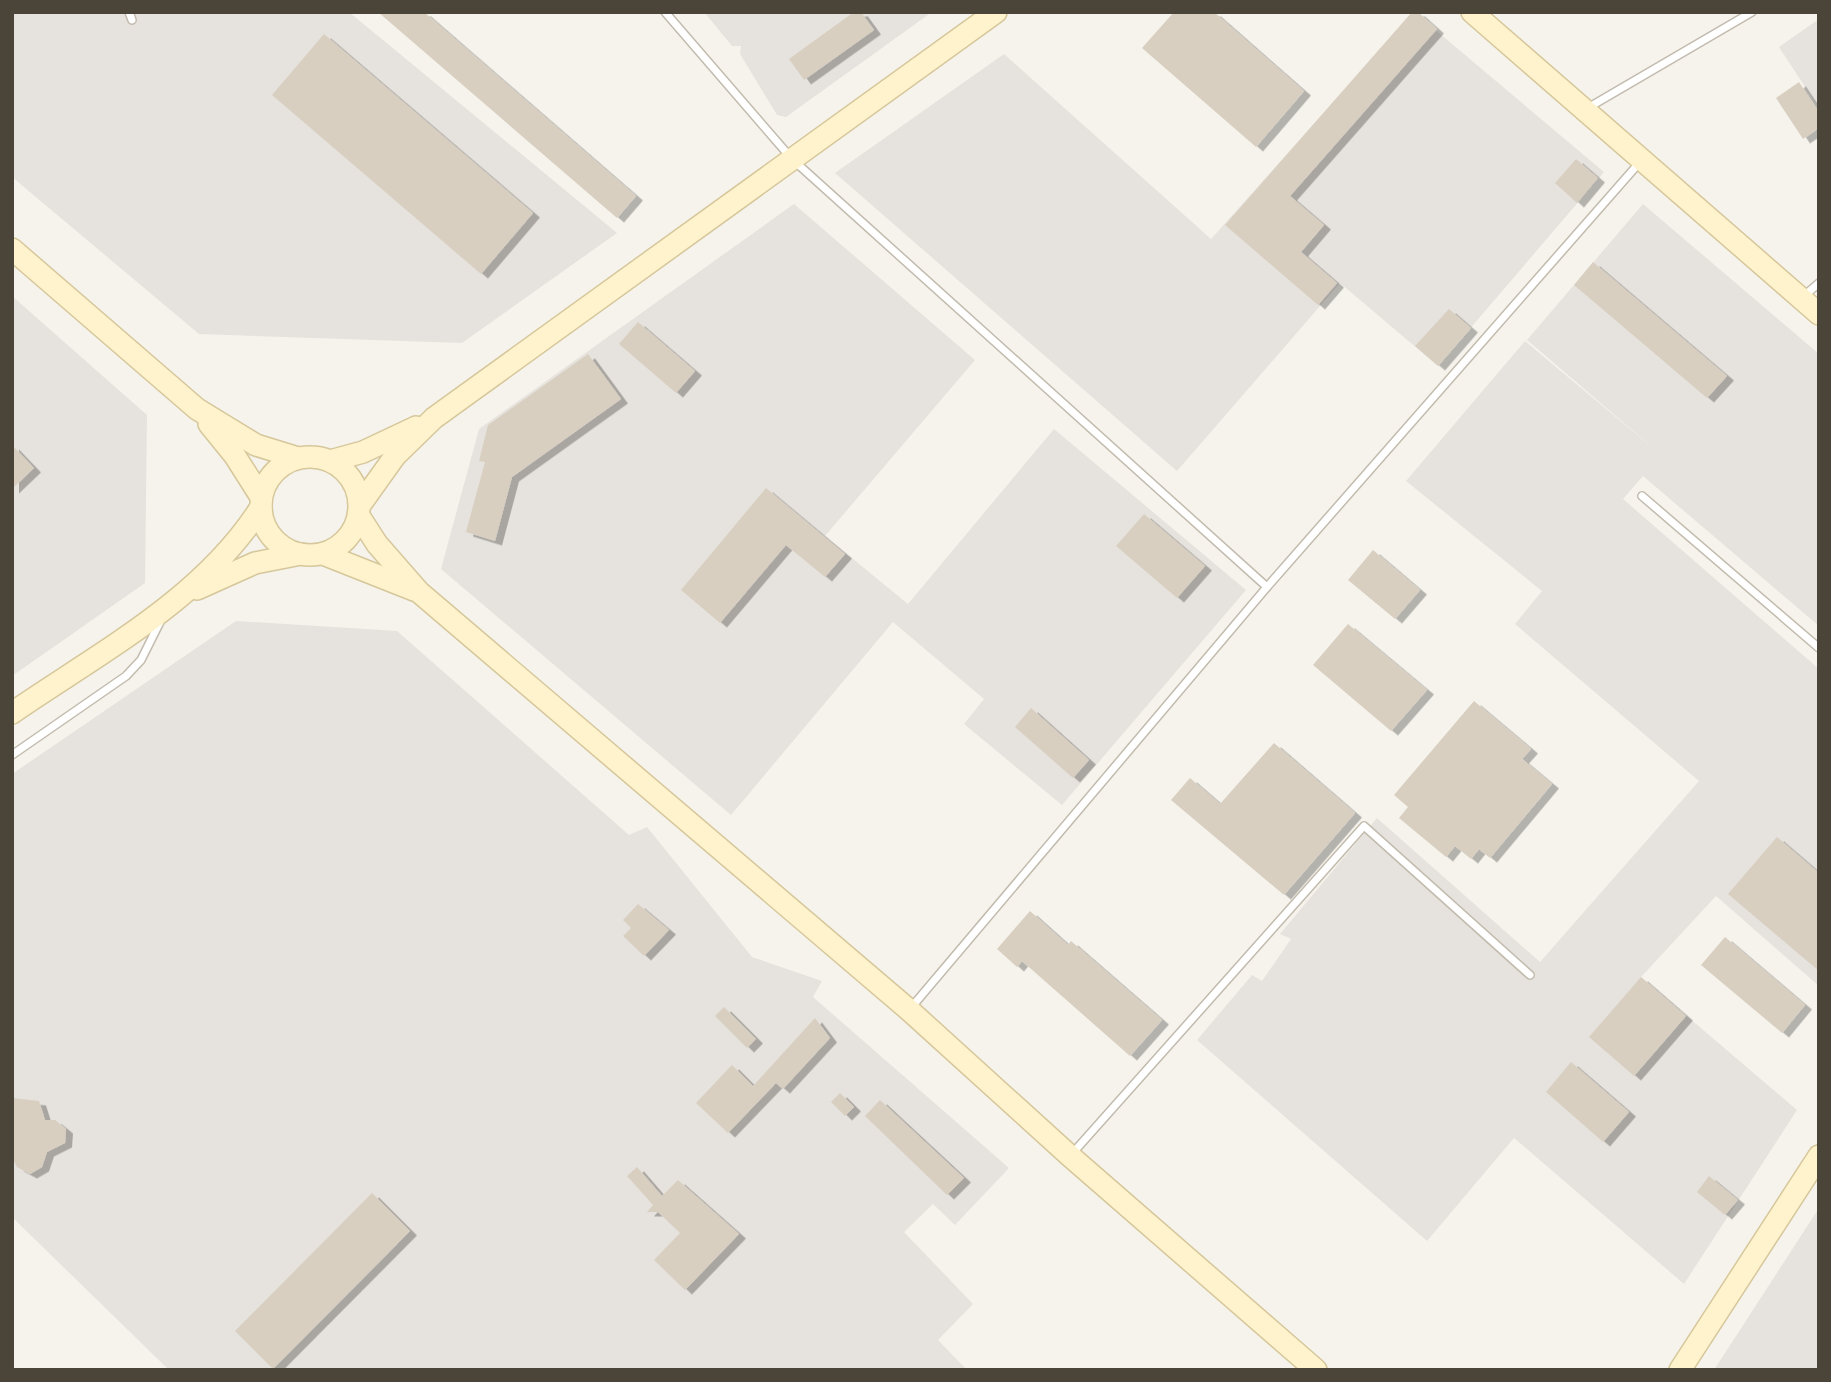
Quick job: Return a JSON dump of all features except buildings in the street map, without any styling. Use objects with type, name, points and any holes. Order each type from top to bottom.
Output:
[{"type":"street","points":[[323,554],[350,536],[359,510],[395,456],[434,418],[996,12]]},
{"type":"street","points":[[1472,12],[1819,314]]},
{"type":"street","points":[[12,249],[197,409],[256,445],[298,458]]},
{"type":"street","points":[[197,409],[235,456],[261,502],[272,538],[301,554]]},
{"type":"street","points":[[330,461],[379,446],[434,418]]},
{"type":"street","points":[[12,713],[173,602],[234,545],[261,502],[270,477],[287,462],[298,458],[320,457],[340,466],[354,483],[359,510],[377,544],[419,592],[909,1010],[1070,1156],[1317,1370]]},
{"type":"street","points":[[173,602],[255,563],[301,554],[323,554],[419,592]]},
{"type":"street","points":[[1681,1370],[1819,1156]]},
{"type":"lane","points":[[665,12],[792,159],[1267,587]]},
{"type":"lane","points":[[1583,111],[1752,12]]},
{"type":"lane","points":[[909,1010],[1267,587],[1641,160]]},
{"type":"lane","points":[[1801,298],[1819,283]]},
{"type":"lane","points":[[1642,496],[1819,648]]},
{"type":"lane","points":[[12,755],[134,668],[173,602]]},
{"type":"lane","points":[[1070,1156],[1364,826],[1530,975]]},
{"type":"shaded area","points":[[12,12],[349,12],[617,233],[462,343],[199,334],[12,177]]},
{"type":"shaded area","points":[[704,12],[932,12],[786,117],[777,115],[740,54],[741,46],[732,46]]},
{"type":"shaded area","points":[[1414,12],[1604,172],[1438,366],[1340,283],[1177,471],[835,173],[1004,54],[1211,239]]},
{"type":"shaded area","points":[[1819,19],[1819,108],[1779,47]]},
{"type":"shaded area","points":[[794,204],[975,360],[825,536],[908,604],[1054,429],[1246,590],[1062,805],[964,724],[984,699],[893,622],[731,815],[441,569],[479,429]]},
{"type":"shaded area","points":[[1643,204],[1819,354],[1819,626],[1643,476],[1623,499],[1819,669],[1819,986],[1716,896],[1641,977],[1797,1110],[1684,1284],[1514,1138],[1427,1241],[1197,1040],[1252,975],[1262,981],[1291,939],[1280,934],[1377,818],[1540,962],[1699,781],[1515,624],[1542,591],[1406,481],[1525,341],[1660,454],[1527,340]]},
{"type":"shaded area","points":[[12,296],[147,415],[145,583],[12,676]]},
{"type":"shaded area","points":[[236,621],[397,631],[629,835],[647,827],[752,957],[822,981],[813,997],[1009,1168],[955,1225],[933,1204],[904,1232],[973,1304],[938,1340],[967,1370],[169,1370],[12,1217],[12,774]]},
{"type":"shaded area","points":[[1819,1208],[1819,1370],[1714,1370]]}]
